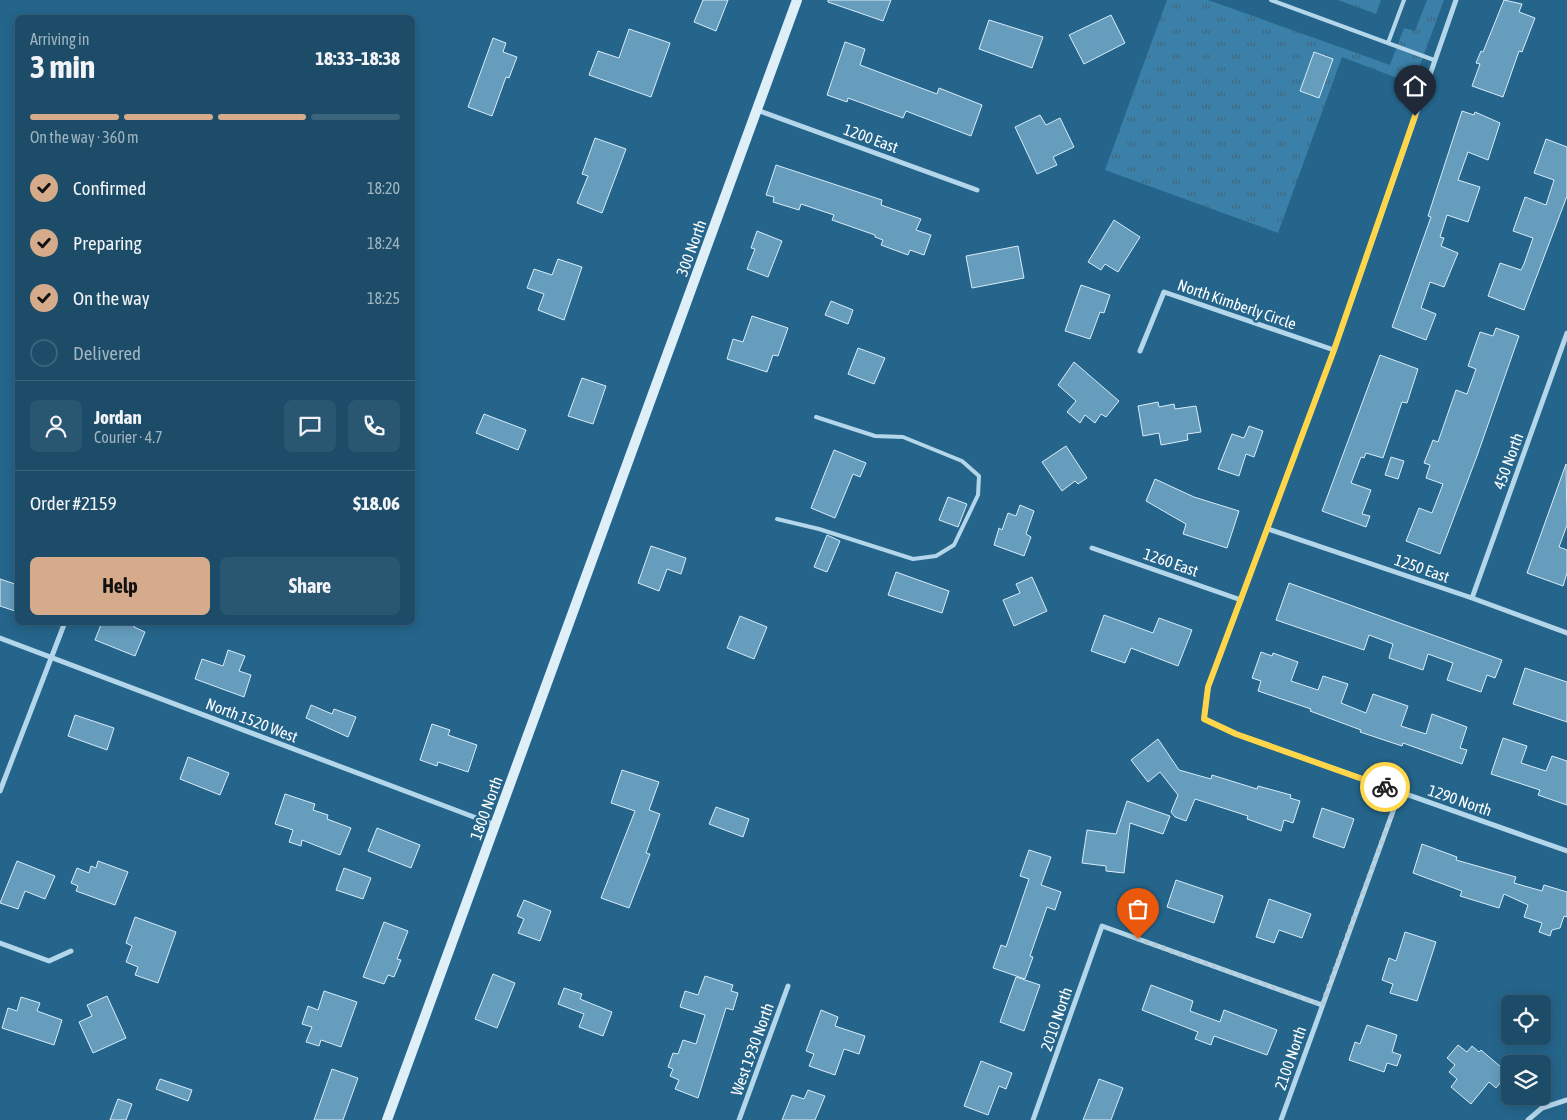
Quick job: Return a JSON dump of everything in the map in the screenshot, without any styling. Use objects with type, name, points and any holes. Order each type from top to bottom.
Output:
[{"type":"street","name":"300 North","points":[[613,507],[797,0]]},
{"type":"street","points":[[1242,600],[1334,350],[1456,0]]},
{"type":"street","name":"1200 East","points":[[757,110],[977,190]]},
{"type":"street","name":"North Kimberly Circle","points":[[1140,351],[1164,292],[1334,350]]},
{"type":"street","name":"450 North","points":[[1472,598],[1567,332]]},
{"type":"street","name":"1800 North","points":[[387,1120],[613,507]]},
{"type":"street","name":"1250 East","points":[[1268,529],[1472,598],[1567,633]]},
{"type":"street","name":"1260 East","points":[[1092,548],[1242,600]]},
{"type":"street","name":"1290 North","points":[[1242,600],[1208,687],[1204,719],[1236,734],[1567,851]]},
{"type":"street","points":[[0,791],[53,658],[64,625]]},
{"type":"street","name":"North 1520 West","points":[[0,638],[495,825]]},
{"type":"street","name":"2100 North","points":[[1281,1120],[1400,792]]},
{"type":"street","name":"2010 North","points":[[1033,1120],[1102,926],[1322,1005]]},
{"type":"street","points":[[0,943],[49,961],[72,950]]},
{"type":"street","name":"West 1930 North","points":[[739,1120],[788,986]]},
{"type":"street","points":[[1528,1120],[1542,1108],[1567,1100]]},
{"type":"lane","points":[[1271,0],[1434,60]]},
{"type":"lane","points":[[1388,43],[1404,0]]},
{"type":"lane","points":[[777,519],[819,529],[913,559],[936,556],[954,546],[978,494],[979,476],[962,461],[903,438],[875,436],[816,417]]},
{"type":"green space","points":[[1167,0],[1208,0],[1390,65],[1404,28],[1415,31],[1427,0],[1444,0],[1413,84],[1342,57],[1278,233],[1105,170]]},
{"type":"green space","points":[[1338,0],[1381,0],[1376,14]]},
{"type":"building","points":[[703,0],[728,0],[716,31],[694,22]]},
{"type":"building","points":[[828,0],[891,0],[883,21],[828,2]]},
{"type":"building","points":[[1504,0],[1522,4],[1519,12],[1535,18],[1522,52],[1519,51],[1503,97],[1472,86],[1480,64],[1476,63],[1481,51],[1483,52]]},
{"type":"building","points":[[1111,15],[1125,43],[1084,64],[1069,35]]},
{"type":"building","points":[[989,20],[1043,37],[1032,68],[979,49]]},
{"type":"building","points":[[629,29],[670,43],[651,97],[589,75],[598,51],[619,58]]},
{"type":"building","points":[[493,38],[506,43],[503,52],[517,57],[509,78],[506,77],[492,116],[468,107]]},
{"type":"building","points":[[845,42],[865,49],[860,65],[937,94],[939,88],[982,105],[971,136],[906,111],[903,118],[848,98],[847,102],[827,95]]},
{"type":"building","points":[[1314,52],[1333,59],[1319,98],[1300,91]]},
{"type":"building","points":[[1462,111],[1474,115],[1475,112],[1500,123],[1488,160],[1468,152],[1458,180],[1480,187],[1468,222],[1447,215],[1440,237],[1444,238],[1441,246],[1458,253],[1444,287],[1430,282],[1421,308],[1436,314],[1426,340],[1392,327],[1431,217],[1428,216]]},
{"type":"building","points":[[1040,115],[1046,125],[1060,118],[1074,147],[1053,157],[1057,165],[1037,174],[1015,127]]},
{"type":"building","points":[[595,138],[626,149],[602,213],[577,203],[588,176],[582,174]]},
{"type":"building","points":[[1546,139],[1567,147],[1567,196],[1524,310],[1488,296],[1500,263],[1521,270],[1524,264],[1533,238],[1513,231],[1525,197],[1546,205],[1554,180],[1534,173]]},
{"type":"building","points":[[776,165],[882,200],[881,205],[921,219],[916,230],[931,235],[924,255],[910,250],[908,255],[881,245],[883,240],[875,237],[875,235],[832,220],[834,215],[801,204],[799,210],[773,202],[774,197],[766,195]]},
{"type":"building","points":[[1114,220],[1140,237],[1118,272],[1105,264],[1101,270],[1088,262]]},
{"type":"building","points":[[757,231],[782,241],[768,277],[747,269],[755,249],[751,248]]},
{"type":"building","points":[[1018,246],[1024,278],[972,288],[966,256]]},
{"type":"building","points":[[558,259],[582,267],[564,320],[538,310],[544,294],[527,288],[534,269],[552,275]]},
{"type":"building","points":[[1081,285],[1110,295],[1104,313],[1100,312],[1090,339],[1065,331]]},
{"type":"building","points":[[831,301],[853,310],[848,324],[825,315]]},
{"type":"building","points":[[752,316],[788,328],[778,356],[773,355],[767,372],[727,359],[733,339],[743,342]]},
{"type":"building","points":[[1496,328],[1519,336],[1440,554],[1406,541],[1419,508],[1432,513],[1443,484],[1426,478],[1430,465],[1424,463],[1433,440],[1438,442],[1456,390],[1467,394],[1476,369],[1468,366],[1480,332],[1493,336]]},
{"type":"building","points":[[858,348],[885,358],[874,384],[848,374]]},
{"type":"building","points":[[1380,355],[1418,369],[1407,403],[1402,402],[1383,458],[1366,453],[1364,458],[1361,457],[1351,483],[1371,490],[1362,514],[1370,516],[1366,527],[1322,511]]},
{"type":"building","points":[[1074,362],[1119,401],[1106,417],[1101,414],[1095,423],[1085,415],[1080,423],[1067,412],[1076,401],[1058,385]]},
{"type":"building","points":[[582,378],[606,386],[593,424],[568,416]]},
{"type":"building","points":[[1158,402],[1159,407],[1174,404],[1175,409],[1196,406],[1201,432],[1187,434],[1188,440],[1161,445],[1159,433],[1143,436],[1138,406]]},
{"type":"building","points":[[484,414],[526,430],[518,450],[476,433]]},
{"type":"building","points":[[1249,426],[1263,431],[1254,457],[1246,454],[1239,476],[1218,469],[1232,434],[1244,438]]},
{"type":"building","points":[[1066,446],[1087,478],[1078,484],[1075,481],[1062,491],[1042,462]]},
{"type":"building","points":[[834,450],[866,463],[860,477],[853,474],[835,518],[811,508]]},
{"type":"building","points":[[1391,457],[1404,461],[1398,479],[1385,475]]},
{"type":"building","points":[[1566,464],[1567,525],[1559,547],[1567,550],[1567,573],[1563,586],[1527,573]]},
{"type":"building","points":[[1155,479],[1194,497],[1239,511],[1227,548],[1183,534],[1186,524],[1146,501]]},
{"type":"building","points":[[948,497],[967,504],[958,527],[939,520]]},
{"type":"building","points":[[1020,505],[1034,511],[1026,534],[1031,537],[1024,556],[994,545],[999,528],[1002,530],[1008,513],[1016,516]]},
{"type":"building","points":[[827,535],[840,541],[827,572],[814,567]]},
{"type":"building","points":[[651,546],[686,558],[681,574],[667,569],[659,591],[638,583]]},
{"type":"building","points":[[896,572],[949,591],[942,613],[888,595]]},
{"type":"building","points":[[1032,577],[1047,611],[1014,626],[1003,600],[1020,593],[1016,584]]},
{"type":"building","points":[[0,579],[15,584],[15,611],[0,606]]},
{"type":"building","points":[[1289,583],[1502,660],[1495,678],[1487,675],[1481,692],[1447,680],[1453,663],[1428,654],[1423,670],[1389,658],[1393,644],[1369,635],[1364,650],[1276,620]]},
{"type":"building","points":[[1104,615],[1153,633],[1159,618],[1192,630],[1178,666],[1131,648],[1125,663],[1091,651]]},
{"type":"building","points":[[740,616],[767,627],[754,659],[727,648]]},
{"type":"building","points":[[101,625],[135,625],[134,627],[145,632],[135,656],[95,640]]},
{"type":"building","points":[[228,650],[245,656],[239,671],[251,675],[244,697],[195,679],[202,659],[223,666]]},
{"type":"building","points":[[1261,652],[1272,656],[1273,653],[1298,662],[1291,681],[1318,690],[1323,676],[1348,684],[1341,703],[1366,713],[1373,694],[1408,706],[1401,726],[1426,734],[1432,714],[1467,727],[1460,748],[1467,750],[1462,764],[1403,743],[1402,746],[1360,732],[1361,730],[1310,711],[1311,709],[1258,691],[1261,681],[1252,678]]},
{"type":"building","points":[[1525,668],[1567,682],[1567,722],[1513,704]]},
{"type":"building","points":[[311,705],[332,714],[334,709],[356,717],[348,737],[306,718]]},
{"type":"building","points":[[75,715],[114,728],[107,750],[68,736]]},
{"type":"building","points":[[432,724],[450,730],[448,735],[477,745],[468,772],[438,762],[437,766],[420,760]]},
{"type":"building","points":[[1503,738],[1527,746],[1521,763],[1546,771],[1552,756],[1567,761],[1567,805],[1538,795],[1540,790],[1491,774]]},
{"type":"building","points":[[1158,739],[1179,770],[1211,779],[1212,775],[1257,789],[1258,786],[1291,795],[1290,798],[1300,801],[1293,823],[1284,820],[1281,831],[1247,819],[1248,816],[1195,799],[1186,821],[1175,817],[1171,812],[1178,795],[1160,772],[1148,782],[1131,760]]},
{"type":"building","points":[[188,757],[229,773],[220,795],[180,779]]},
{"type":"building","points":[[622,770],[659,782],[649,810],[660,814],[646,853],[650,854],[629,908],[601,898],[635,811],[611,803]]},
{"type":"building","points":[[285,794],[315,804],[313,810],[328,815],[327,819],[351,828],[340,855],[302,840],[301,846],[289,842],[293,830],[275,824]]},
{"type":"building","points":[[1127,801],[1170,816],[1163,834],[1130,823],[1124,873],[1106,871],[1106,866],[1082,863],[1087,830],[1116,834]]},
{"type":"building","points":[[716,807],[749,819],[743,837],[709,824]]},
{"type":"building","points":[[1322,808],[1354,819],[1344,848],[1313,837]]},
{"type":"building","points":[[377,828],[420,845],[411,868],[368,851]]},
{"type":"building","points":[[1422,844],[1457,857],[1456,860],[1516,877],[1514,883],[1542,891],[1544,885],[1567,892],[1567,917],[1564,916],[1560,928],[1552,930],[1550,936],[1539,932],[1542,923],[1524,917],[1528,905],[1504,894],[1499,908],[1460,896],[1462,891],[1413,873]]},
{"type":"building","points":[[1029,850],[1051,857],[1041,885],[1061,892],[1055,910],[1047,907],[1030,956],[1033,957],[1025,979],[993,968],[1001,945],[1006,947],[1029,879],[1020,876]]},
{"type":"building","points":[[17,861],[55,876],[45,899],[25,891],[18,909],[0,903]]},
{"type":"building","points":[[98,861],[128,872],[115,905],[76,891],[78,886],[71,883],[77,868],[89,873],[91,866],[96,868]]},
{"type":"building","points":[[344,868],[371,878],[363,899],[336,890]]},
{"type":"building","points":[[1176,880],[1223,896],[1214,923],[1167,907]]},
{"type":"building","points":[[1269,899],[1311,914],[1302,938],[1279,930],[1274,943],[1256,937]]},
{"type":"building","points":[[524,900],[551,911],[540,941],[518,933],[524,919],[517,916]]},
{"type":"building","points":[[135,917],[176,932],[158,983],[135,975],[138,967],[126,962],[132,946],[126,943]]},
{"type":"building","points":[[384,922],[408,931],[397,959],[401,960],[394,977],[388,975],[384,984],[363,977]]},
{"type":"building","points":[[1405,932],[1436,942],[1417,1001],[1390,993],[1393,984],[1382,980],[1389,958],[1396,961]]},
{"type":"building","points":[[493,974],[515,983],[497,1028],[475,1019]]},
{"type":"building","points":[[705,976],[733,985],[731,991],[738,993],[733,1010],[726,1008],[698,1098],[675,1089],[679,1080],[670,1076],[673,1069],[668,1067],[673,1053],[678,1054],[683,1040],[696,1044],[705,1015],[680,1007],[685,991],[698,995]]},
{"type":"building","points":[[1016,977],[1040,985],[1024,1031],[1000,1022]]},
{"type":"building","points":[[1151,985],[1193,1001],[1190,1011],[1220,1022],[1224,1010],[1277,1030],[1267,1055],[1214,1036],[1211,1045],[1195,1039],[1198,1032],[1142,1010]]},
{"type":"building","points":[[564,988],[582,994],[580,999],[612,1012],[603,1036],[579,1027],[584,1014],[558,1004]]},
{"type":"building","points":[[324,991],[357,1002],[341,1047],[321,1040],[319,1046],[306,1042],[312,1027],[302,1024],[308,1006],[318,1010]]},
{"type":"building","points":[[107,996],[126,1038],[93,1053],[79,1022],[92,1016],[87,1005]]},
{"type":"building","points":[[21,997],[40,1003],[37,1011],[62,1020],[54,1045],[2,1028],[8,1008],[17,1011]]},
{"type":"building","points":[[821,1010],[838,1017],[835,1026],[865,1036],[859,1054],[844,1049],[835,1075],[809,1066],[814,1054],[806,1051]]},
{"type":"building","points":[[1367,1025],[1397,1035],[1392,1052],[1401,1055],[1397,1066],[1387,1063],[1384,1072],[1349,1060],[1355,1042],[1360,1044]]},
{"type":"building","points":[[1458,1045],[1467,1052],[1472,1046],[1479,1052],[1481,1050],[1501,1067],[1501,1082],[1496,1088],[1489,1082],[1471,1104],[1451,1087],[1457,1079],[1449,1072],[1455,1065],[1447,1058]]},
{"type":"building","points":[[981,1061],[1012,1073],[1006,1089],[999,1086],[988,1115],[964,1106]]},
{"type":"building","points":[[332,1069],[358,1078],[343,1120],[314,1120]]},
{"type":"building","points":[[160,1079],[192,1090],[188,1101],[156,1089]]},
{"type":"building","points":[[1099,1079],[1123,1088],[1111,1120],[1083,1120]]},
{"type":"building","points":[[808,1090],[825,1096],[815,1120],[782,1120],[792,1095],[804,1099]]},
{"type":"building","points":[[118,1099],[132,1104],[126,1120],[110,1120]]},
{"type":"way so far","points":[[1138,939],[1322,1005],[1400,792],[1385,787]]},
{"type":"route","points":[[1385,787],[1236,734],[1204,719],[1208,687],[1334,350],[1378,228],[1415,116]]}]
